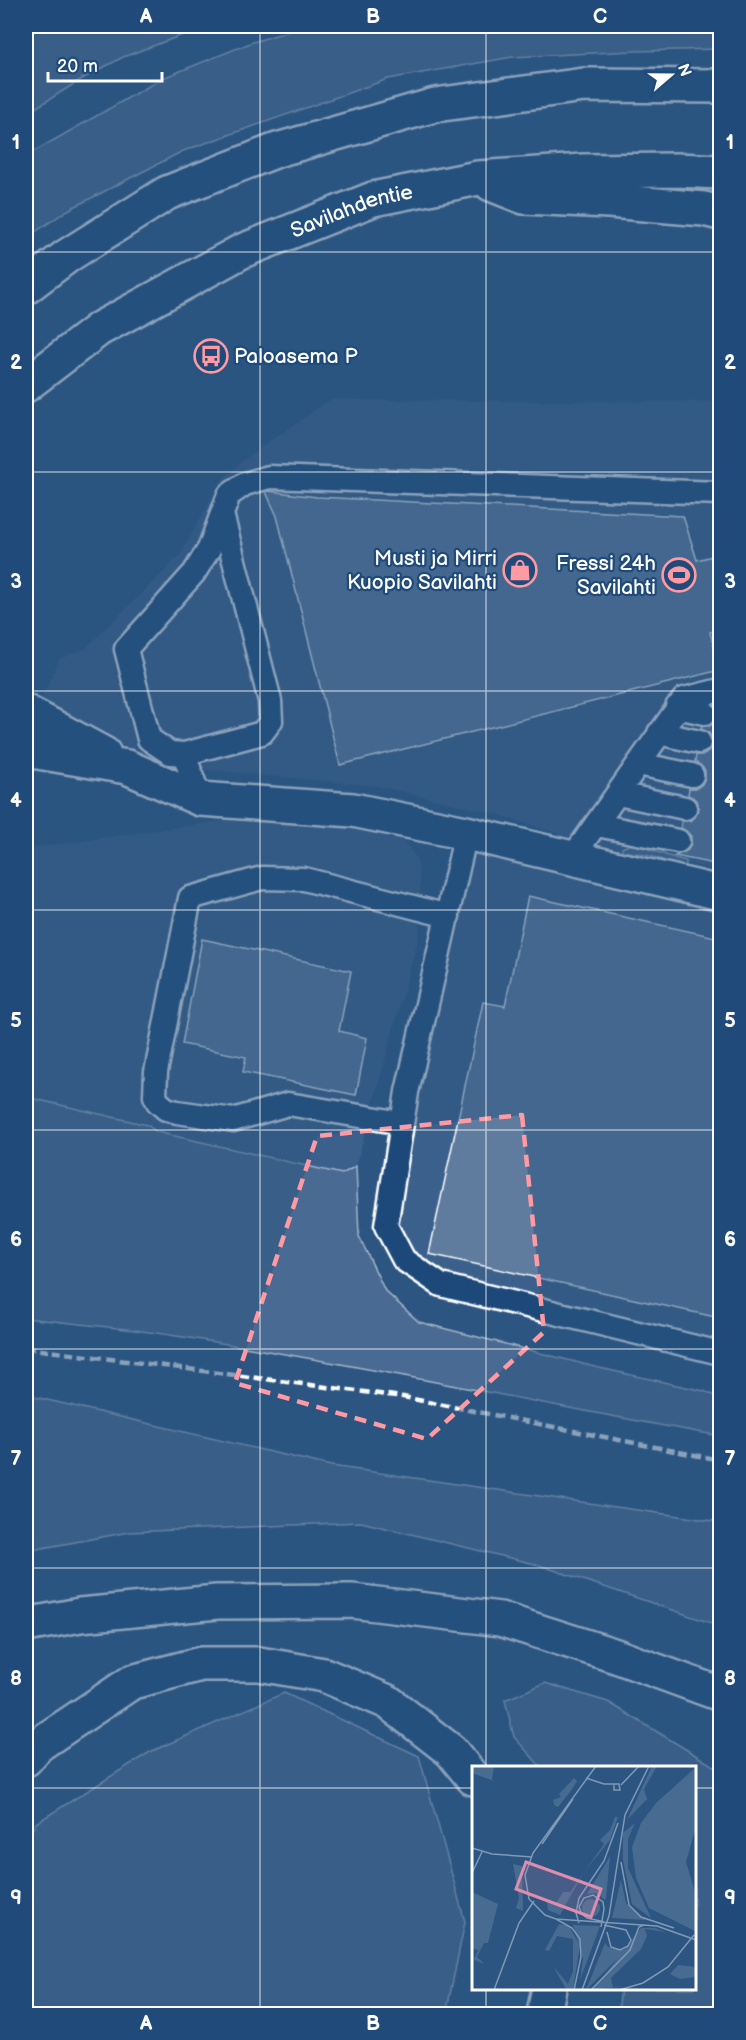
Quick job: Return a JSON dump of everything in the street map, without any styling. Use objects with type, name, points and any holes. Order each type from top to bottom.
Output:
[{"type":"main road","points":[[26,287],[67,256],[167,193],[277,150],[435,105],[584,85],[720,86]]},
{"type":"main road","name":"Savilahdentie","points":[[26,386],[99,329],[242,250],[373,199],[478,178],[583,171],[720,172]]},
{"type":"main road","points":[[478,178],[524,197],[609,201],[704,209],[720,213]]},
{"type":"main road","points":[[26,712],[127,767],[200,799],[353,810],[466,833],[720,892]]},
{"type":"main road","points":[[26,750],[127,767]]},
{"type":"main road","points":[[26,1625],[80,1615],[217,1602],[352,1601],[500,1619],[616,1656],[720,1694]]},
{"type":"main road","points":[[26,1759],[39,1745],[132,1682],[201,1664],[259,1664],[324,1675],[388,1702],[451,1752],[472,1777]]},
{"type":"main road","points":[[544,2014],[549,1989]]},
{"type":"lane","points":[[222,514],[270,701],[271,721],[262,733],[184,754],[170,753],[148,739],[126,649],[194,573],[209,549],[229,495],[245,484],[269,477],[720,493]]},
{"type":"lane","points":[[573,858],[684,699],[720,690]]},
{"type":"lane","points":[[678,707],[705,712]]},
{"type":"lane","points":[[659,733],[699,742]]},
{"type":"lane","points":[[184,754],[200,799]]},
{"type":"lane","points":[[638,764],[692,775]]},
{"type":"lane","points":[[618,794],[685,808]]},
{"type":"lane","points":[[597,825],[678,841]]},
{"type":"lane","points":[[466,833],[407,1092],[386,1226],[404,1260],[441,1284],[720,1353]]},
{"type":"lane","points":[[402,1123],[288,1104],[233,1120],[177,1112],[158,1102],[155,1096],[156,1072],[190,898],[262,878],[304,879],[448,916]]},
{"type":"highlighted area","points":[[522,1115],[544,1332],[427,1439],[235,1383],[317,1136]]},
{"type":"shaded area","points":[[26,26],[207,26],[123,57],[82,79],[26,114]]},
{"type":"shaded area","points":[[306,26],[720,26],[720,49],[512,57],[388,79],[183,151],[68,210],[26,238],[26,156],[163,78],[253,42]]},
{"type":"shaded area","points":[[330,400],[720,402],[720,871],[570,837],[490,812],[378,786],[66,756],[42,699],[59,659],[85,649],[179,557],[222,480],[245,459]]},
{"type":"shaded area","points":[[236,819],[373,828],[403,840],[417,860],[420,882],[419,935],[356,1166],[342,1174],[157,1132],[147,1125],[26,1097],[26,849]]},
{"type":"shaded area","points":[[466,833],[720,893],[720,1352],[441,1285],[386,1226]]},
{"type":"shaded area","points":[[631,844],[686,861],[686,867],[676,866],[647,855],[622,852],[622,848]]},
{"type":"shaded area","points":[[26,1097],[147,1125],[157,1132],[342,1174],[356,1166],[359,1236],[385,1291],[419,1322],[595,1367],[704,1391],[720,1398],[720,1436],[239,1346],[134,1330],[26,1318]]},
{"type":"shaded area","points":[[26,1395],[331,1466],[720,1522],[720,1626],[539,1565],[361,1522],[129,1532],[26,1551]]},
{"type":"shaded area","points":[[545,1683],[608,1702],[720,1770],[720,2014],[618,2014],[621,1989],[695,1989],[695,1766],[540,1766],[514,1737],[505,1700]]},
{"type":"shaded area","points":[[284,1693],[419,1756],[465,1922],[446,2014],[26,2014],[26,1840],[36,1823],[150,1752]]},
{"type":"building","points":[[266,492],[317,497],[683,516],[697,560],[720,554],[720,630],[710,632],[720,670],[340,765],[277,516]]},
{"type":"building","points":[[715,705],[720,705],[720,865],[675,856],[688,850],[691,844],[691,836],[681,828],[682,821],[690,821],[698,811],[698,803],[688,795],[689,788],[697,788],[705,778],[705,770],[695,762],[696,755],[704,755],[712,746],[712,737],[701,729],[702,726],[710,726],[715,722],[718,715]]},
{"type":"building","points":[[528,896],[720,938],[720,1318],[429,1254],[483,1002],[505,1006]]},
{"type":"building","points":[[202,939],[351,971],[339,1031],[367,1038],[356,1095],[243,1072],[246,1057],[182,1044]]},
{"type":"railway","points":[[26,1348],[403,1397],[720,1460]]},
{"type":"place","name":"Paloasema P","points":[[211,356]]},
{"type":"place","name":"Musti ja Mirri Kuopio Savilahti","points":[[520,570]]},
{"type":"place","name":"Fressi 24h Savilahti","points":[[679,575]]}]
